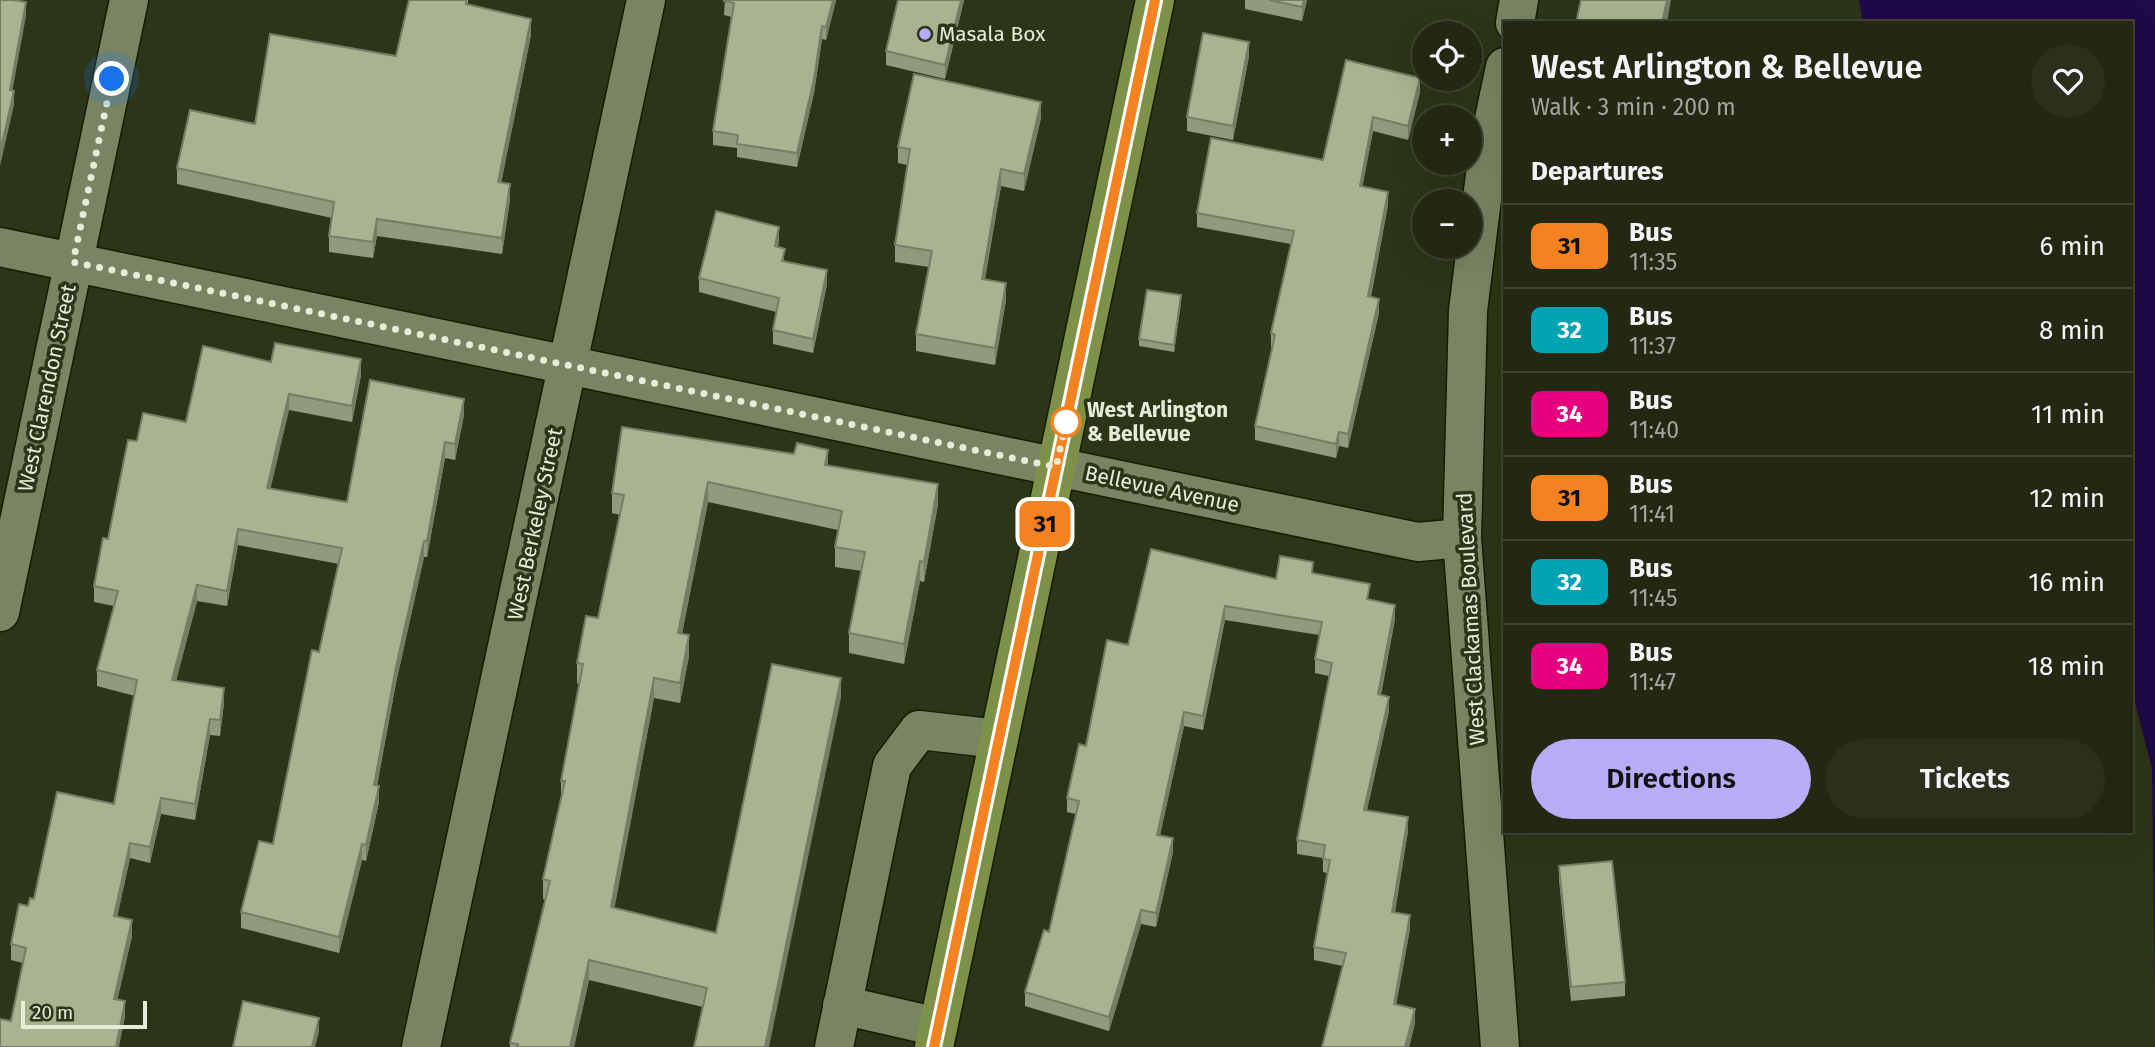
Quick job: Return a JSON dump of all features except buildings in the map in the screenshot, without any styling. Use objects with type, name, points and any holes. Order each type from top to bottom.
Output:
[{"type":"main road","points":[[936,1037],[1155,0]]},
{"type":"street","name":"West Clarendon Street","points":[[0,612],[129,0]]},
{"type":"street","name":"West Berkeley Street","points":[[421,1047],[646,0]]},
{"type":"street","points":[[1514,21],[1519,0]]},
{"type":"street","name":"West Clackamas Boulevard","points":[[1500,1047],[1462,538],[1468,311],[1489,143],[1503,76]]},
{"type":"street","name":"Bellevue Avenue","points":[[0,247],[570,363],[1418,542],[1462,538]]},
{"type":"street","points":[[834,1047],[892,766],[919,730],[999,740]]},
{"type":"street","points":[[842,1004],[936,1037]]},
{"type":"shaded area","points":[[1859,0],[2155,0],[2155,984],[2152,769],[2133,694],[2133,21],[1863,21]]},
{"type":"bus line","name":"31","points":[[934,1047],[1155,0]]},
{"type":"place","name":"Masala Box","points":[[925,34]]},
{"type":"place","name":"West Arlington & Bellevue","points":[[1066,422]]},
{"type":"route","points":[[112,79],[73,262],[570,363],[1056,467],[1068,414],[1066,422]]}]
